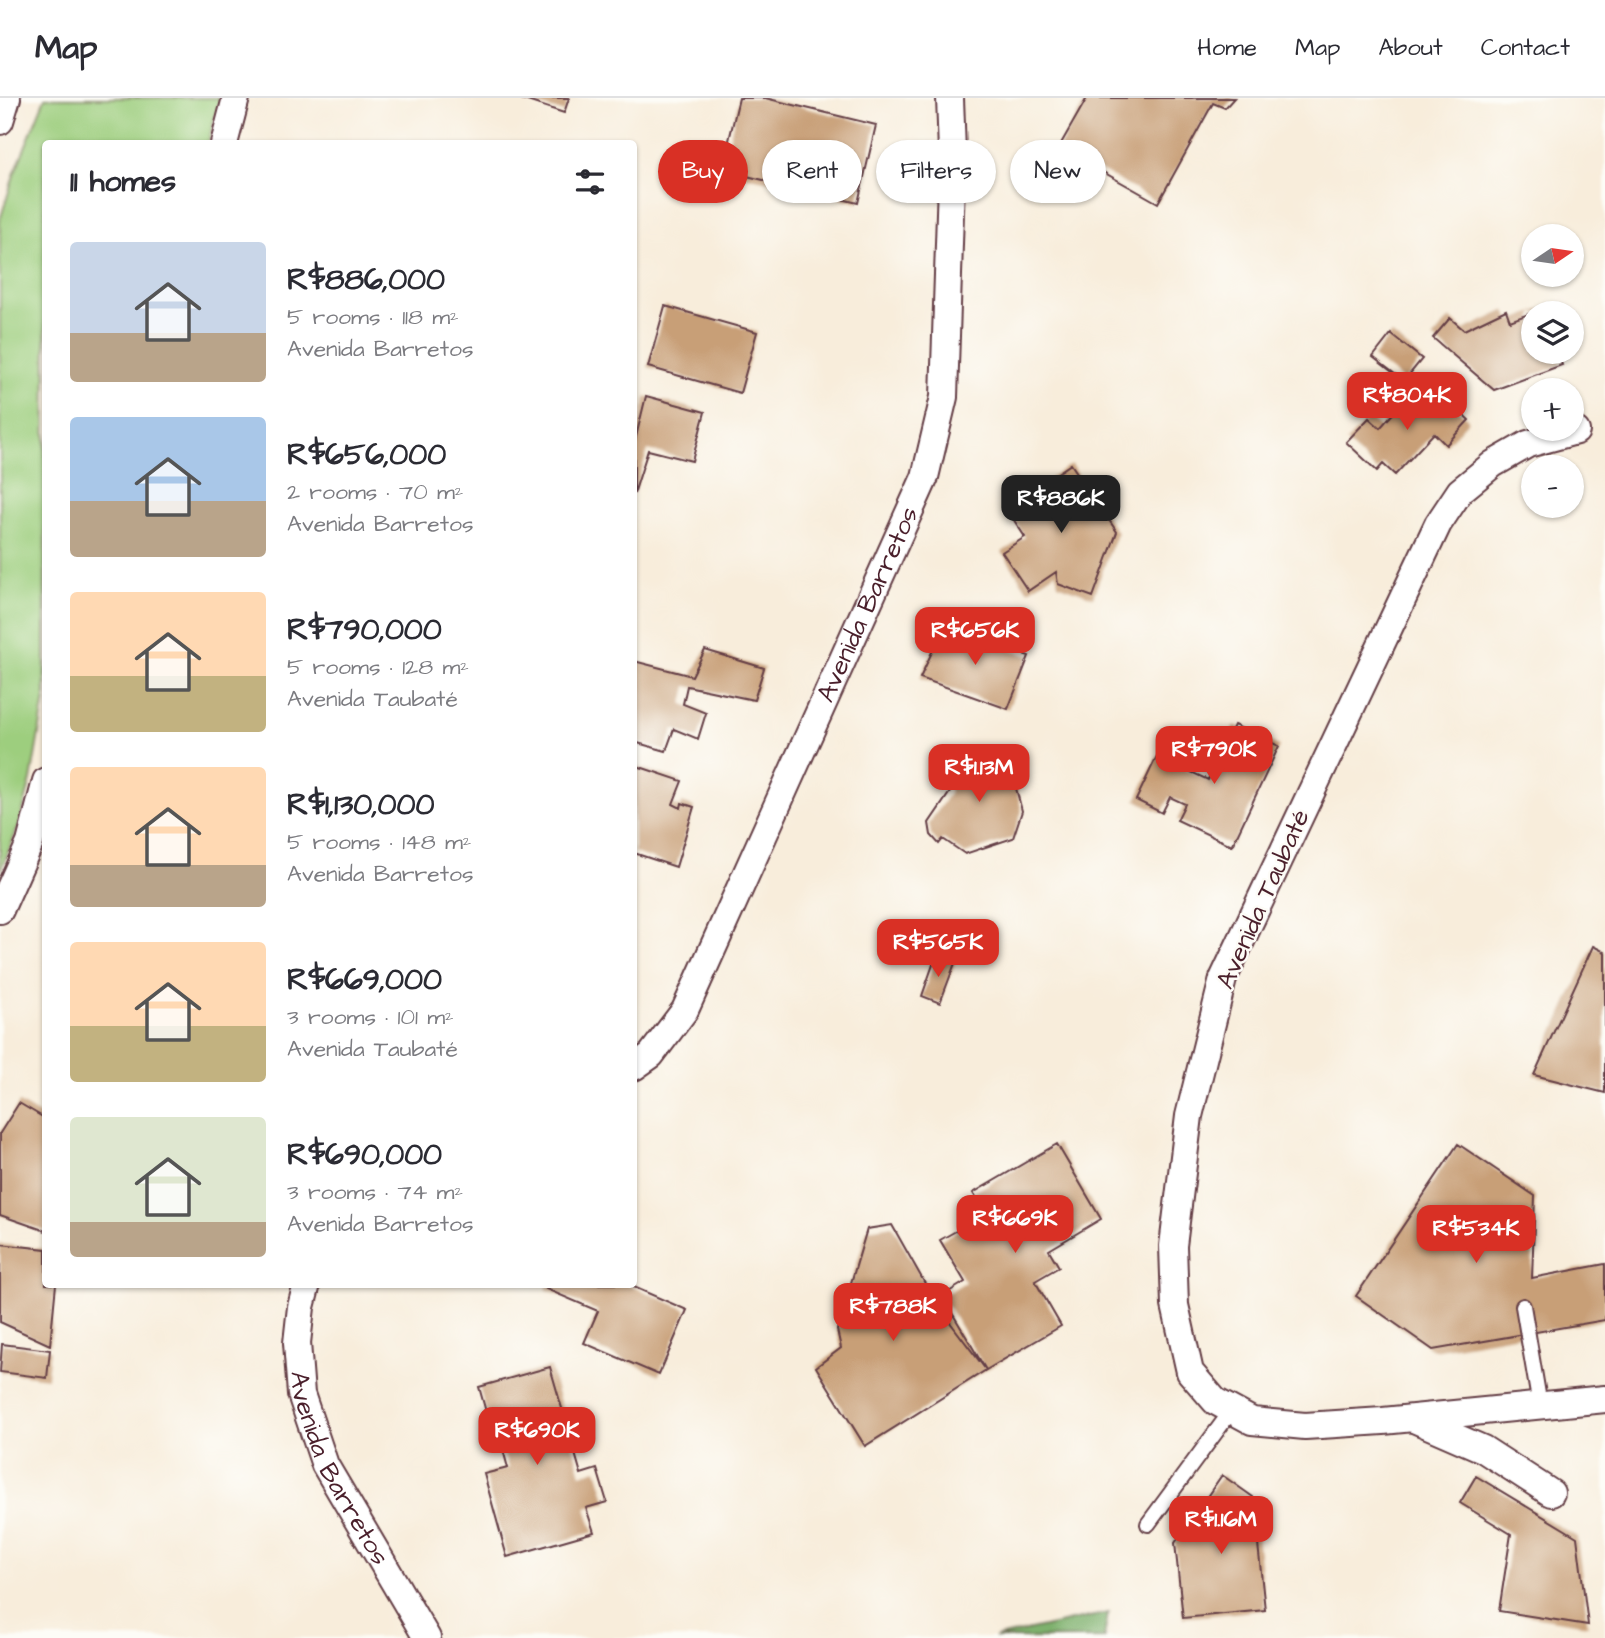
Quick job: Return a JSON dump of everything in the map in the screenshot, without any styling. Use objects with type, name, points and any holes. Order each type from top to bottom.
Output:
[{"type":"street","points":[[0,121],[7,98]]},
{"type":"street","points":[[225,140],[236,98]]},
{"type":"street","name":"Avenida Barretos","points":[[637,1065],[651,1055],[685,1010],[925,477],[944,397],[952,152],[950,98]]},
{"type":"street","name":"Avenida Taubaté","points":[[1539,441],[1528,444],[1493,464],[1460,491],[1438,524],[1223,979],[1189,1116],[1173,1246],[1175,1305],[1190,1372],[1215,1401],[1252,1421],[1305,1426],[1605,1399]]},
{"type":"street","points":[[0,910],[30,843],[42,796]]},
{"type":"street","name":"Avenida Barretos","points":[[306,1288],[297,1343],[301,1394],[325,1465],[427,1638]]},
{"type":"street","points":[[1413,1418],[1483,1449],[1551,1493]]},
{"type":"lane","points":[[1523,1306],[1540,1406]]},
{"type":"lane","points":[[1148,1524],[1232,1410]]},
{"type":"green space","points":[[45,98],[220,98],[209,140],[42,140],[42,716],[31,780],[19,825],[0,872],[0,220],[15,172]]},
{"type":"green space","points":[[1108,1613],[1104,1638],[994,1638]]},
{"type":"building","points":[[518,98],[569,98],[564,113]]},
{"type":"building","points":[[739,98],[765,98],[876,125],[862,186],[862,140],[762,140],[762,180],[748,176],[748,140],[729,140]]},
{"type":"building","points":[[1087,98],[1234,98],[1225,108],[1213,103],[1158,203],[1106,174],[1106,140],[1063,140]]},
{"type":"building","points":[[665,306],[757,332],[740,393],[648,367]]},
{"type":"building","points":[[1506,310],[1510,321],[1521,317],[1521,364],[1562,365],[1494,390],[1433,338],[1450,318],[1464,330]]},
{"type":"building","points":[[1391,334],[1422,359],[1404,381],[1373,357]]},
{"type":"building","points":[[1415,389],[1433,407],[1443,396],[1469,420],[1446,445],[1434,433],[1395,475],[1383,464],[1377,471],[1346,442],[1369,418],[1380,428]]},
{"type":"building","points":[[646,396],[705,412],[692,461],[648,450],[637,485],[637,433]]},
{"type":"building","points":[[1071,464],[1117,532],[1093,597],[1058,584],[1056,572],[1028,591],[1002,552],[1025,537],[1006,508]]},
{"type":"building","points":[[944,626],[1029,656],[1008,709],[920,678]]},
{"type":"building","points":[[705,650],[764,668],[754,700],[687,686],[683,704],[706,713],[698,739],[674,729],[666,751],[637,743],[637,662],[692,676]]},
{"type":"building","points":[[1234,725],[1279,746],[1232,846],[1177,820],[1185,804],[1170,797],[1162,813],[1136,800],[1157,756],[1208,780]]},
{"type":"building","points":[[992,751],[1016,759],[1012,773],[1022,811],[1013,838],[965,854],[943,839],[939,844],[931,835],[929,823],[950,792],[943,770]]},
{"type":"building","points":[[637,766],[682,781],[673,804],[681,808],[682,803],[694,807],[676,867],[637,854]]},
{"type":"building","points":[[1593,946],[1605,952],[1605,1093],[1534,1075]]},
{"type":"building","points":[[936,956],[955,963],[940,1003],[922,996]]},
{"type":"building","points":[[19,1103],[42,1117],[42,1230],[0,1215],[0,1133]]},
{"type":"building","points":[[1057,1144],[1101,1219],[1049,1250],[1059,1267],[1035,1281],[1061,1326],[986,1370],[942,1296],[965,1282],[940,1240],[986,1214],[973,1193]]},
{"type":"building","points":[[1458,1144],[1535,1196],[1532,1278],[1605,1264],[1605,1320],[1433,1350],[1356,1296]]},
{"type":"building","points":[[892,1225],[937,1305],[986,1370],[865,1446],[816,1367],[841,1348],[837,1330],[867,1229]]},
{"type":"building","points":[[0,1244],[42,1249],[42,1288],[56,1288],[50,1345],[0,1322]]},
{"type":"building","points":[[636,1288],[687,1310],[659,1375],[584,1343],[598,1311],[546,1289]]},
{"type":"building","points":[[2,1344],[50,1350],[47,1378],[0,1372]]},
{"type":"building","points":[[550,1367],[581,1474],[597,1469],[607,1502],[586,1508],[594,1532],[507,1557],[484,1474],[508,1468],[494,1417],[488,1419],[479,1387]]},
{"type":"building","points":[[1222,1475],[1253,1497],[1265,1610],[1183,1618],[1175,1543]]},
{"type":"building","points":[[1476,1476],[1577,1537],[1588,1625],[1499,1611],[1511,1534],[1460,1503]]}]
